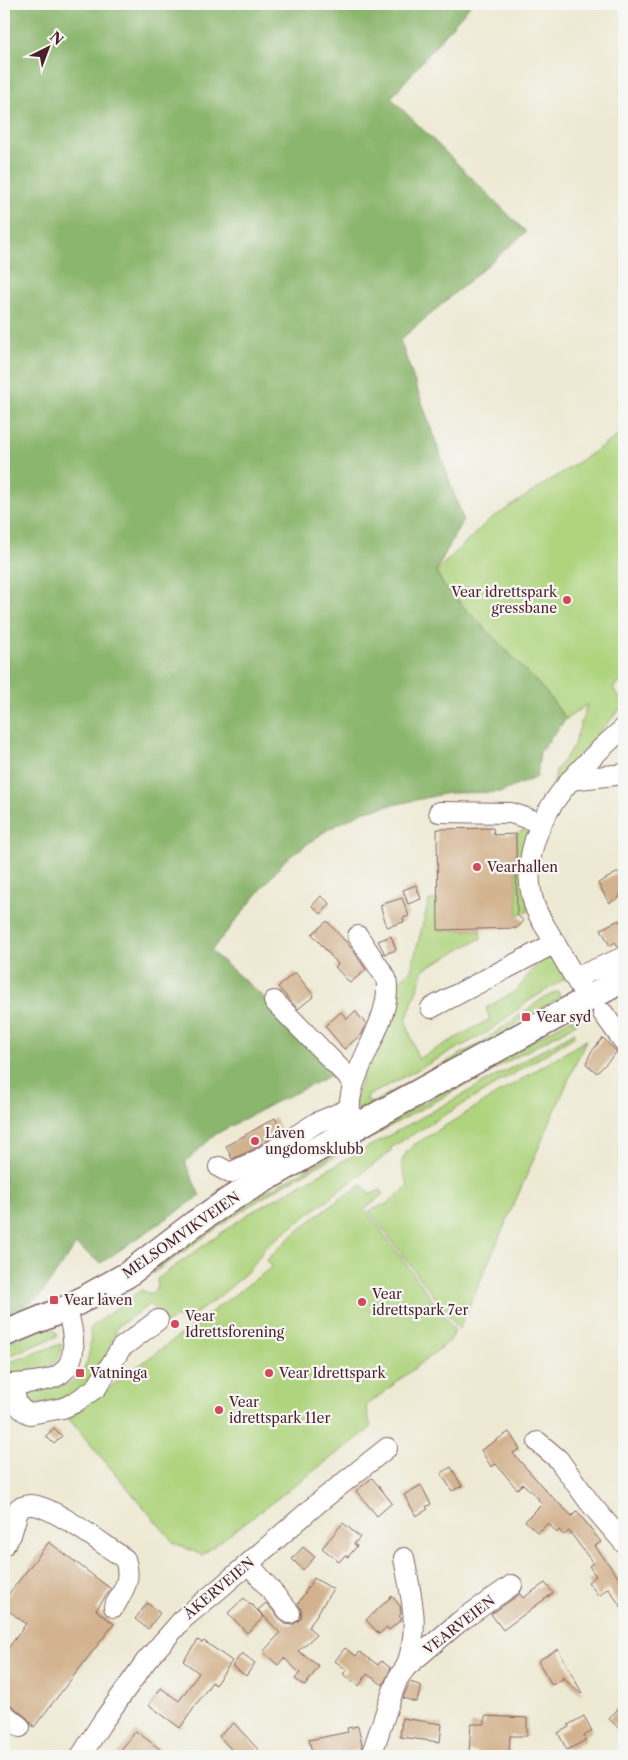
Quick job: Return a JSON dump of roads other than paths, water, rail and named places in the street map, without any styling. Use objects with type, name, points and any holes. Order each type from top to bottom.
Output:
[{"type":"main road","name":"MELSOMVIKVEIEN","points":[[4,1334],[67,1308],[127,1275],[196,1223],[352,1118],[507,1044],[588,997],[624,979]]},
{"type":"street","points":[[624,728],[603,746],[570,780],[553,803],[541,823],[532,846],[530,866],[530,883],[534,904],[538,913],[588,997],[624,1042]]},
{"type":"street","points":[[570,780],[624,774]]},
{"type":"street","points":[[439,812],[511,813],[541,823]]},
{"type":"street","points":[[352,1118],[354,1082],[381,1018],[388,986],[386,978],[358,936]]},
{"type":"street","points":[[430,1008],[555,943]]},
{"type":"street","name":"MELSOMVIKVEIEN","points":[[588,997],[624,957]]},
{"type":"street","points":[[274,1001],[354,1082]]},
{"type":"street","name":"MELSOMVIKVEIEN","points":[[219,1167],[230,1173],[260,1159],[316,1123],[352,1118]]},
{"type":"street","points":[[67,1308],[74,1333],[74,1342],[68,1366],[62,1372],[49,1379],[9,1384],[18,1407],[30,1414],[63,1408],[74,1403],[97,1387],[121,1348],[158,1320]]},
{"type":"street","points":[[538,1442],[558,1459],[590,1503],[624,1543]]},
{"type":"street","name":"ÅKERVEIEN","points":[[81,1756],[101,1724],[146,1661],[184,1618],[318,1503],[387,1448]]},
{"type":"street","points":[[4,1545],[11,1535],[19,1508],[31,1504],[46,1509],[80,1528],[125,1559],[128,1568],[127,1584],[114,1607]]},
{"type":"street","name":"VEARVEIEN","points":[[372,1756],[396,1684],[406,1667],[415,1629],[415,1618],[404,1558]]},
{"type":"street","points":[[249,1564],[290,1613]]},
{"type":"street","name":"VEARVEIEN","points":[[406,1667],[459,1622],[512,1585]]},
{"type":"street","points":[[4,1714],[20,1727]]},
{"type":"place","name":"Vear idrettspark gressbane","points":[[567,600]]},
{"type":"place","name":"Vearhallen","points":[[477,867]]},
{"type":"place","name":"Vear syd","points":[[526,1017]]},
{"type":"place","name":"Låven ungdomsklubb","points":[[255,1141]]},
{"type":"place","name":"Vear låven","points":[[54,1300]]},
{"type":"place","name":"Vear idrettspark 7er","points":[[362,1302]]},
{"type":"place","name":"Vear Idrettsforening","points":[[175,1324]]},
{"type":"place","name":"Vatninga","points":[[80,1373]]},
{"type":"place","name":"Vear Idrettspark","points":[[269,1373]]},
{"type":"place","name":"Vear idrettspark 11er","points":[[219,1410]]}]
